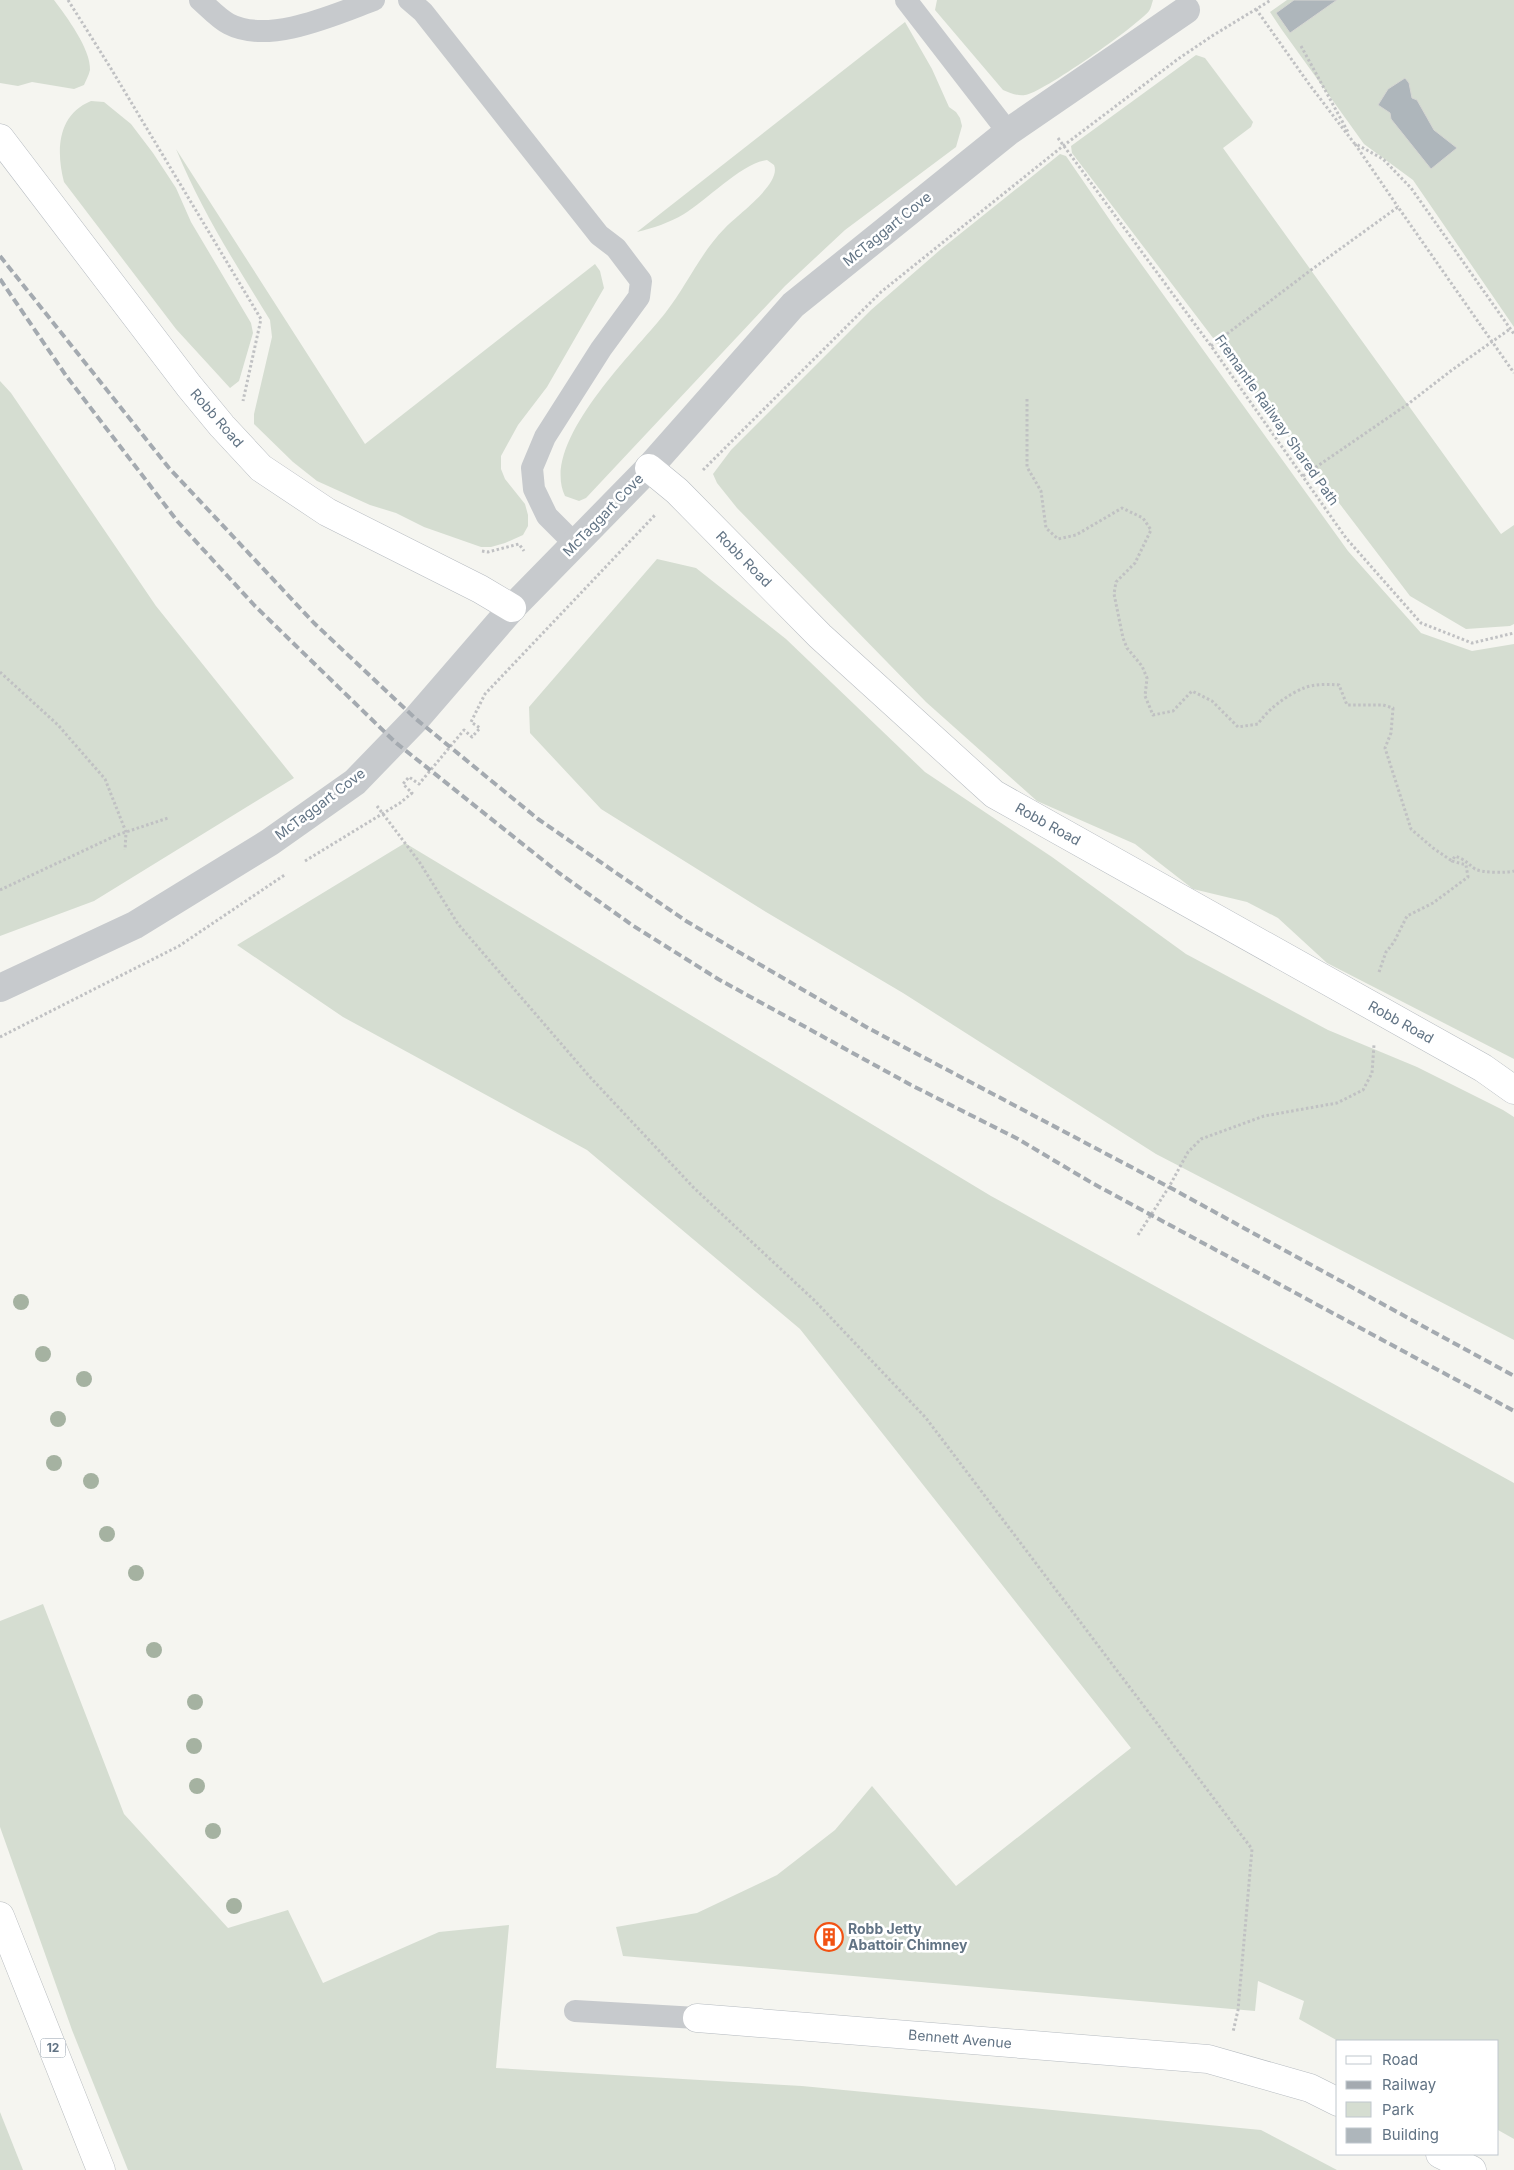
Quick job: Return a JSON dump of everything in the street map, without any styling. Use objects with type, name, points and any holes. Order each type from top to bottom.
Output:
[{"type":"street","name":"McTaggart Cove","points":[[0,988],[135,924],[270,842],[355,782],[416,719],[512,608],[649,468],[793,305],[1008,132],[1188,3]]},
{"type":"street","name":"Robb Road","points":[[0,138],[189,386],[222,426],[261,468],[327,512],[480,589],[512,608]]},
{"type":"street","name":"Robb Road","points":[[649,468],[677,491],[820,636],[994,794],[1483,1068],[1514,1090]]},
{"type":"street","name":"12","points":[[1,1918],[101,2170]]},
{"type":"street","name":"Bennett Avenue","points":[[697,2018],[1208,2059],[1310,2088],[1336,2101]]},
{"type":"street","points":[[1442,2155],[1472,2170]]},
{"type":"lane","points":[[200,0],[230,24],[255,31],[283,29],[374,0]]},
{"type":"lane","points":[[409,0],[423,12],[599,235],[616,248],[641,281],[640,297],[601,349],[545,437],[532,468],[534,488],[548,516],[575,544]]},
{"type":"lane","points":[[906,0],[1008,132]]},
{"type":"lane","name":"Bennett Avenue","points":[[575,2011],[697,2018]]},
{"type":"path","points":[[68,0],[261,318],[243,402],[222,426]]},
{"type":"path","points":[[565,611],[677,491],[713,461],[882,292],[1063,146],[1185,55],[1271,0]]},
{"type":"path","points":[[1256,9],[1354,143],[1514,372]]},
{"type":"path","points":[[1301,46],[1354,143],[1383,160],[1411,188],[1514,334]]},
{"type":"path","name":"Fremantle Railway Shared Path","points":[[1063,146],[1210,346],[1346,538],[1421,623],[1472,643],[1514,633]]},
{"type":"path","points":[[1210,346],[1310,270],[1398,207]]},
{"type":"path","points":[[1303,476],[1408,404],[1511,329]]},
{"type":"path","points":[[1027,399],[1027,468],[1041,491],[1046,528],[1058,539],[1076,534],[1122,508],[1143,518],[1151,530],[1135,563],[1116,582],[1114,594],[1125,643],[1142,666],[1147,678],[1145,696],[1153,715],[1173,711],[1192,691],[1212,701],[1238,728],[1258,724],[1266,712],[1304,688],[1326,684],[1339,685],[1347,706],[1383,705],[1393,708],[1391,733],[1385,748],[1411,828],[1432,848],[1452,861],[1466,865],[1468,876],[1433,903],[1407,916],[1394,942],[1386,952],[1369,1004],[1368,1024],[1375,1042],[1372,1073],[1363,1090],[1337,1102],[1264,1116],[1201,1138],[1188,1152],[1169,1187],[1138,1235]]},
{"type":"path","points":[[479,550],[488,552],[518,544],[575,600]]},
{"type":"path","points":[[0,672],[58,725],[105,779],[126,832],[126,850]]},
{"type":"path","points":[[355,782],[384,814],[420,863],[458,924],[589,1076],[694,1188],[815,1301],[926,1418],[1252,1849],[1238,2010],[1234,2028],[1220,2062]]},
{"type":"path","points":[[0,890],[126,832],[168,818]]},
{"type":"path","points":[[1452,861],[1455,856],[1466,860],[1476,870],[1505,874],[1514,871]]},
{"type":"green space","points":[[0,0],[54,0],[77,33],[86,52],[90,70],[84,85],[74,89],[32,82],[18,86],[0,83]]},
{"type":"green space","points":[[937,0],[1153,0],[1149,11],[1127,30],[1068,72],[1034,92],[1022,95],[1003,90],[935,10]]},
{"type":"green space","points":[[1287,0],[1514,0],[1514,327],[1413,180],[1364,144],[1282,30],[1270,12]]},
{"type":"green space","points":[[905,22],[932,69],[949,107],[960,118],[962,126],[956,147],[845,230],[785,286],[586,498],[579,501],[565,496],[561,474],[565,450],[577,425],[594,399],[666,312],[716,237],[765,190],[775,173],[774,165],[767,160],[757,163],[736,175],[684,214],[661,225],[637,232]]},
{"type":"green space","points":[[1196,55],[1205,58],[1253,122],[1251,127],[1223,148],[1501,534],[1514,525],[1514,624],[1510,626],[1466,629],[1410,596],[1072,153],[1071,146]]},
{"type":"green space","points":[[91,101],[104,102],[131,124],[153,153],[176,188],[191,222],[251,323],[253,333],[239,381],[230,388],[176,329],[64,182],[61,170],[60,146],[65,125],[71,115]]},
{"type":"green space","points":[[176,149],[365,444],[595,264],[600,271],[604,288],[547,387],[518,425],[501,456],[501,469],[505,479],[525,504],[528,526],[523,535],[491,547],[481,547],[424,527],[396,513],[370,505],[317,481],[293,462],[254,424],[254,414],[272,337],[270,320],[208,216]]},
{"type":"green space","points":[[1060,154],[1066,156],[1116,229],[1348,551],[1421,633],[1472,651],[1514,644],[1514,1059],[1327,963],[1278,918],[1247,902],[1193,889],[1135,844],[1037,801],[926,702],[737,508],[717,483],[713,474],[731,450],[871,310],[940,250]]},
{"type":"green space","points":[[0,381],[11,393],[156,606],[294,778],[94,901],[0,936]]},
{"type":"green space","points":[[657,559],[696,568],[786,639],[925,772],[1052,857],[1186,954],[1328,1030],[1417,1067],[1514,1117],[1514,1340],[1156,1154],[903,993],[766,912],[601,809],[530,733],[529,707]]},
{"type":"green space","points":[[405,843],[991,1196],[1514,1483],[1514,2139],[1499,2131],[1499,2040],[1336,2040],[1299,2019],[1304,2001],[1258,1981],[1255,2011],[623,1956],[616,1927],[697,1913],[777,1875],[835,1830],[872,1786],[956,1886],[1131,1748],[800,1329],[587,1150],[343,1017],[237,945]]},
{"type":"green space","points":[[43,1604],[124,1814],[228,1928],[288,1910],[323,1983],[439,1932],[509,1925],[496,2068],[802,2086],[1261,2130],[1337,2170],[128,2170],[72,2030],[0,1827],[0,1621]]},
{"type":"green space","points":[[0,2112],[23,2170],[0,2170]]},
{"type":"building","points":[[1294,0],[1337,0],[1290,33],[1276,13]]},
{"type":"building","points":[[1405,78],[1409,83],[1412,98],[1417,100],[1434,130],[1457,148],[1431,169],[1391,119],[1390,113],[1378,105],[1388,89]]},
{"type":"building","name":"Robb Jetty Abattoir Chimney","points":[[826,1927],[840,1936],[831,1947],[818,1940]]},
{"type":"building","name":"Robb Jetty Abattoir Chimney","points":[[829,1929],[837,1937],[829,1945],[821,1937]]},
{"type":"railway","points":[[0,256],[169,468],[314,623],[416,719],[538,819],[686,921],[868,1028],[1169,1187],[1514,1376]]},
{"type":"railway","points":[[0,279],[67,377],[178,522],[255,606],[395,742],[559,873],[632,925],[718,979],[911,1085],[1018,1139],[1092,1183],[1514,1411]]},
{"type":"place","name":"Robb Jetty Abattoir Chimney","points":[[829,1937]]}]
